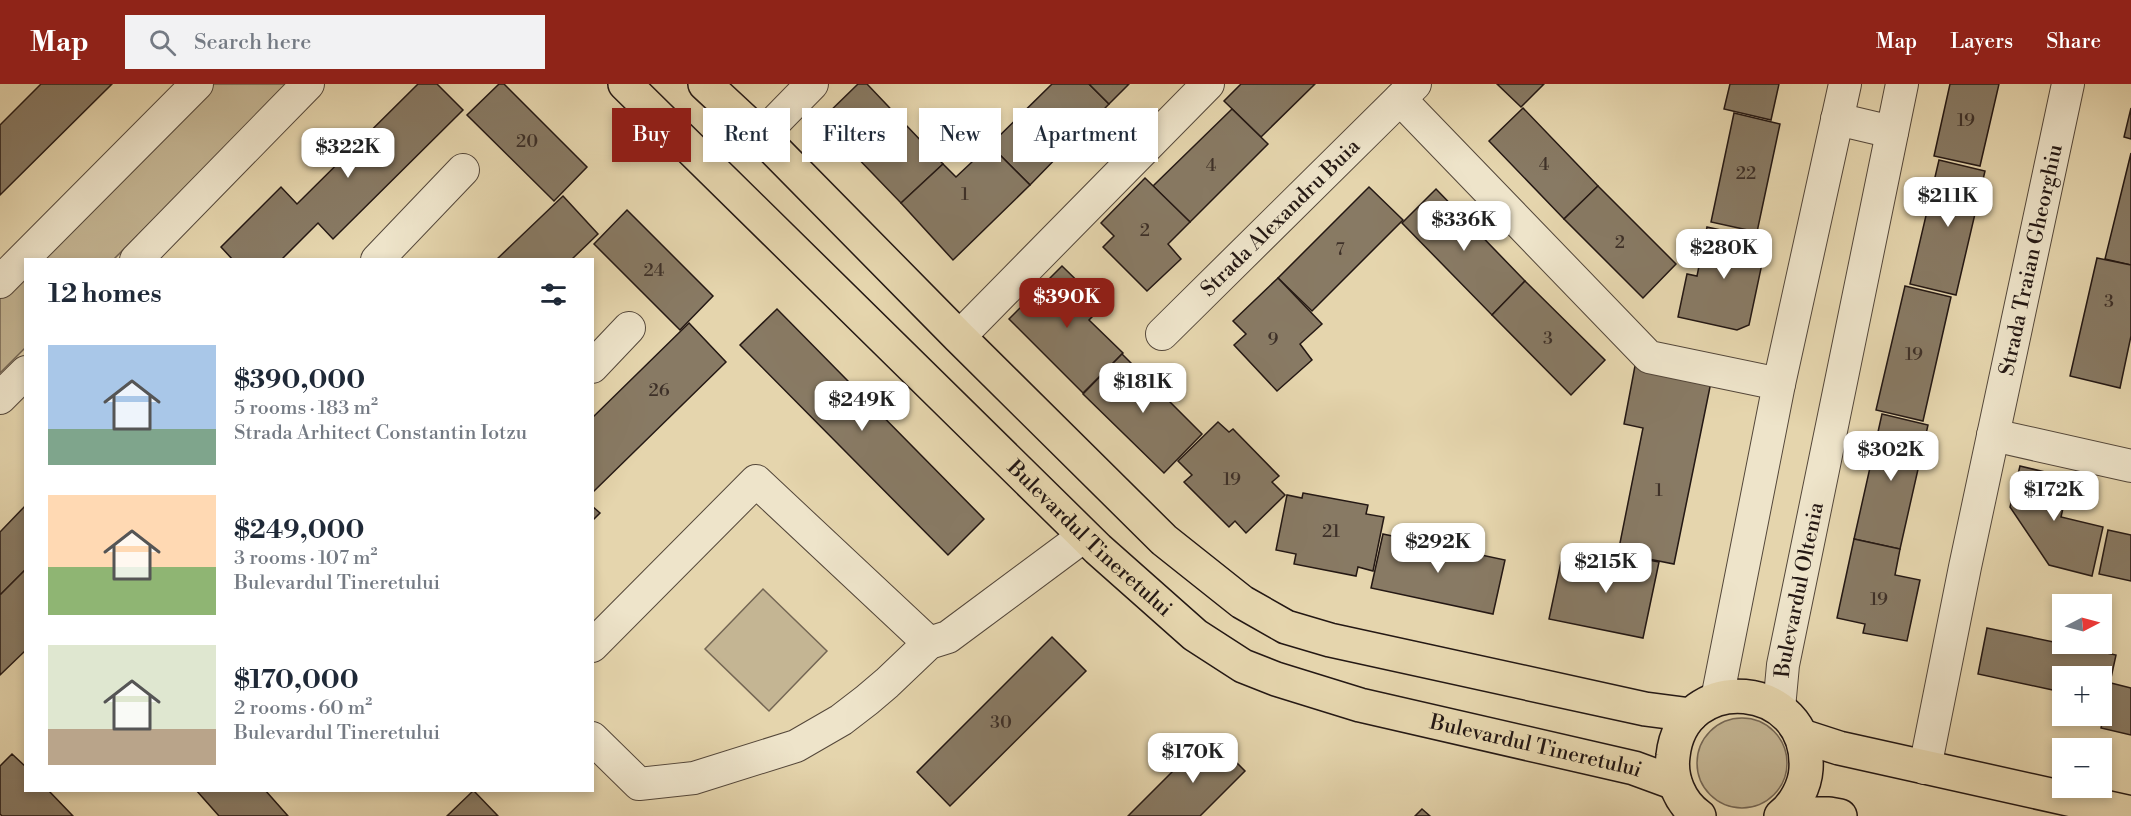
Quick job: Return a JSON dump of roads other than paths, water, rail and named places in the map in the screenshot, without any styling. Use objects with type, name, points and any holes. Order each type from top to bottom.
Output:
[{"type":"main road","name":"Bulevardul Tineretului","points":[[625,84],[1084,536],[1195,635],[1243,666],[1276,680],[1360,705],[1634,768],[1675,783]]},
{"type":"main road","points":[[705,84],[731,108]]},
{"type":"main road","points":[[787,162],[1164,540],[1242,602],[1286,627],[1330,640],[1645,709],[1704,707],[1738,695],[1759,698],[1779,708],[1792,720],[1802,736],[1807,757],[1806,778],[1797,798],[1783,815]]},
{"type":"main road","points":[[1695,815],[1682,798],[1675,783],[1672,765],[1674,746],[1680,730],[1704,707]]},
{"type":"main road","points":[[1802,736],[1839,748],[2131,813]]},
{"type":"main road","points":[[1783,815],[1829,814],[1840,816]]},
{"type":"street","points":[[0,282],[197,84]]},
{"type":"street","points":[[138,258],[308,84]]},
{"type":"street","points":[[788,108],[812,84]]},
{"type":"street","points":[[959,336],[1208,84]]},
{"type":"street","points":[[1704,707],[1779,384],[1845,84]]},
{"type":"street","name":"Bulevardul Oltenia","points":[[1779,708],[1783,666],[1902,84]]},
{"type":"street","name":"Strada Traian Gheorghiu","points":[[1926,768],[1993,435],[2068,84]]},
{"type":"street","name":"Strada Alexandru Buia","points":[[1162,334],[1407,91],[1649,357],[1779,384]]},
{"type":"street","points":[[1837,119],[1892,132]]},
{"type":"street","points":[[379,258],[463,170]]},
{"type":"street","points":[[594,365],[629,328]]},
{"type":"street","points":[[0,398],[24,374]]},
{"type":"street","points":[[1993,435],[2131,466]]},
{"type":"street","points":[[594,644],[756,481],[929,643]]},
{"type":"street","points":[[594,740],[639,784],[694,778],[796,746],[841,720],[887,683],[929,643],[948,637],[1084,536]]}]
